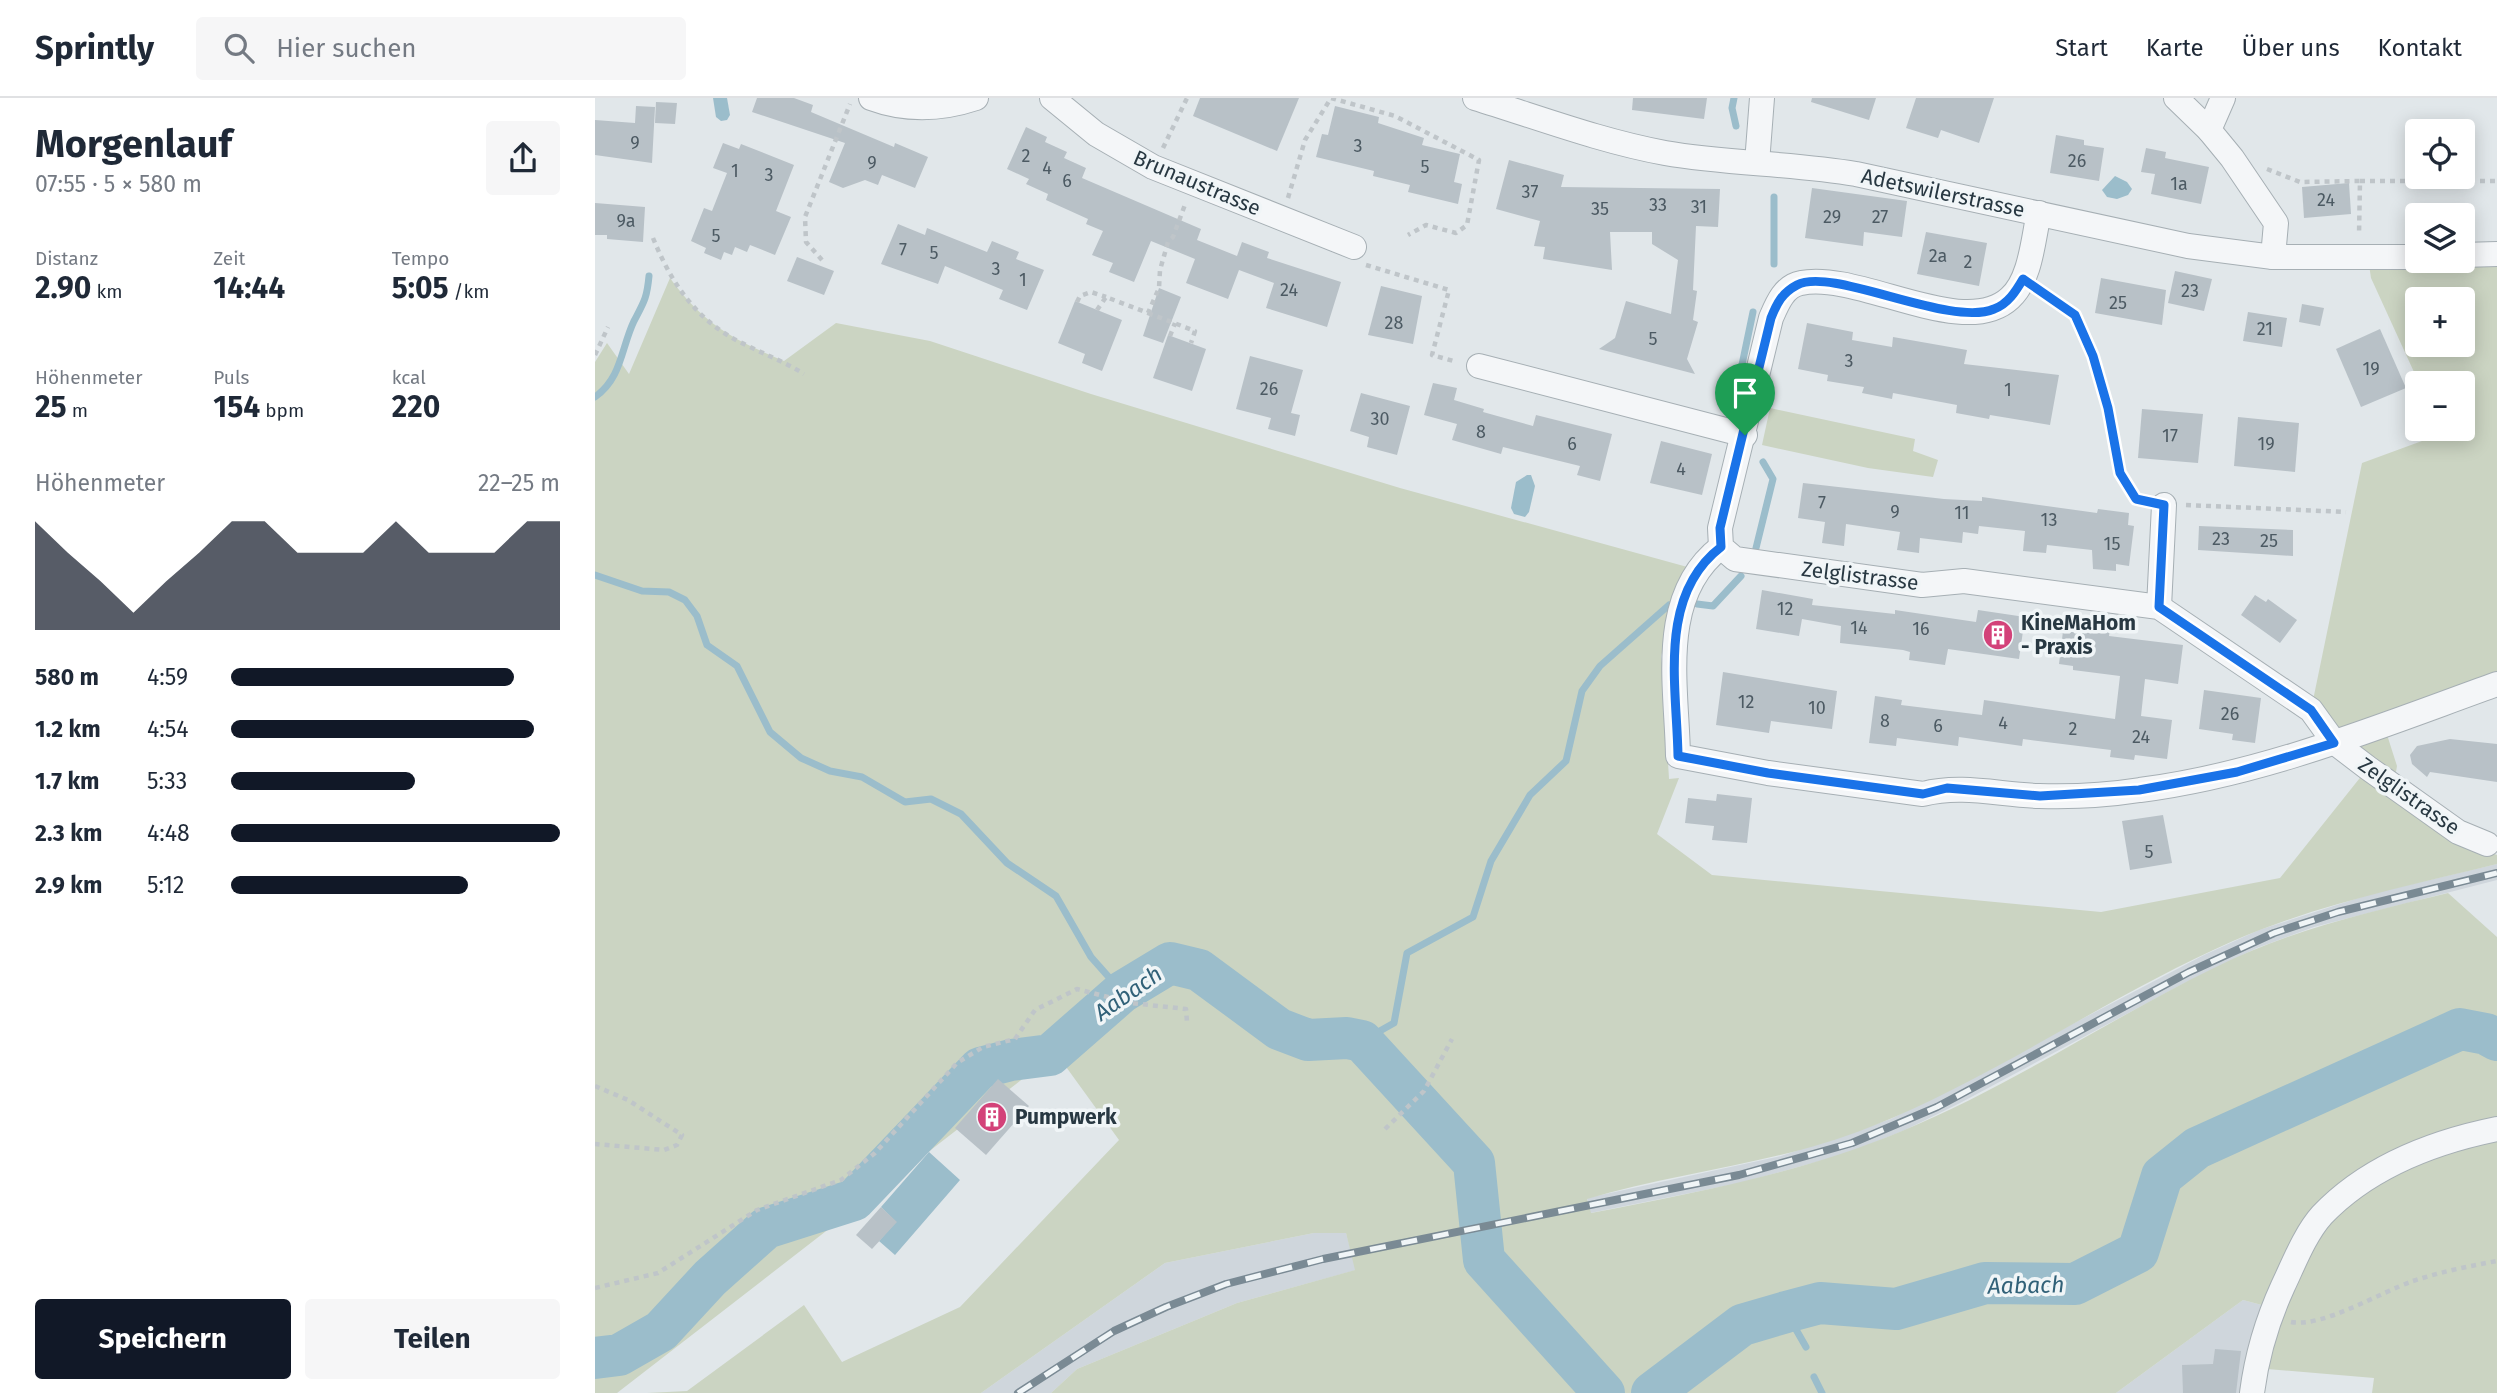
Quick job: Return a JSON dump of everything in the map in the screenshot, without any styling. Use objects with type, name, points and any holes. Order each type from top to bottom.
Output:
[{"type":"street","points":[[871,98],[907,108],[949,105],[976,98]]},
{"type":"street","name":"Brunaustrasse","points":[[1052,98],[1096,134],[1153,167],[1354,247]]},
{"type":"street","name":"Adetswilerstrasse","points":[[1475,98],[1663,152],[1845,172],[2188,246],[2273,257],[2405,257]]},
{"type":"street","points":[[1757,163],[1762,98]]},
{"type":"street","points":[[2176,98],[2209,130],[2232,158],[2276,223],[2273,257]]},
{"type":"street","points":[[2209,130],[2223,98]]},
{"type":"street","points":[[2039,213],[2023,279],[2011,298],[1993,310],[1963,313],[1827,283],[1800,283],[1780,296],[1771,318],[1745,435],[1720,528],[1721,547],[1706,559],[1699,570],[1677,627],[1672,682],[1678,756],[1768,773],[1923,794],[1947,788],[2040,796],[2139,790],[2237,772],[2334,743]]},
{"type":"street","points":[[2475,255],[2497,254]]},
{"type":"street","points":[[1479,366],[1745,435]]},
{"type":"street","points":[[2159,607],[2164,505]]},
{"type":"street","name":"Zelglistrasse","points":[[1721,547],[1735,559],[1922,585],[1964,581],[2159,607],[2311,710],[2334,743],[2458,832],[2487,844]]},
{"type":"street","name":"Zelglistrasse","points":[[2334,743],[2497,684]]},
{"type":"street","points":[[2252,1393],[2261,1342],[2270,1317],[2298,1254],[2321,1217],[2358,1184],[2403,1158],[2452,1140],[2497,1129]]},
{"type":"path","points":[[822,260],[806,242],[805,217],[852,98]]},
{"type":"path","points":[[1153,167],[1187,98]]},
{"type":"path","points":[[1282,219],[1305,140],[1331,98],[1395,116],[1479,160],[1467,225],[1456,233],[1426,225],[1408,235]]},
{"type":"path","points":[[2232,158],[2256,155],[2266,169],[2300,182],[2497,181]]},
{"type":"path","points":[[2359,242],[2360,181]]},
{"type":"path","points":[[1148,313],[1159,288],[1160,270],[1168,242],[1173,237],[1193,185]]},
{"type":"path","points":[[653,238],[670,278],[690,306],[718,330],[804,374]]},
{"type":"path","points":[[1354,247],[1367,266],[1449,290],[1432,355],[1479,366]]},
{"type":"path","points":[[2023,279],[2075,315],[2100,382],[2120,473],[2136,499],[2164,505],[2346,512]]},
{"type":"path","points":[[1077,302],[1080,296],[1091,292],[1106,297],[1195,331],[1191,343]]},
{"type":"path","points":[[1097,310],[1106,297]]},
{"type":"path","points":[[1170,336],[1175,323]]},
{"type":"path","points":[[595,355],[608,327]]},
{"type":"path","points":[[595,1288],[658,1273],[757,1210],[841,1180],[875,1153],[957,1063],[983,1047],[1015,1039],[1035,1010],[1077,989],[1131,1003],[1186,1009],[1187,1021]]},
{"type":"path","points":[[1385,1129],[1425,1091],[1452,1039]]},
{"type":"path","points":[[595,1086],[628,1100],[672,1125],[682,1135],[677,1145],[664,1150],[595,1144]]},
{"type":"path","points":[[2270,1317],[2300,1323],[2329,1317],[2375,1295],[2416,1280],[2497,1261]]},
{"type":"shaded area","points":[[2497,864],[2497,880],[2314,927],[2257,948],[2179,986],[1960,1103],[1905,1130],[1846,1154],[1740,1183],[1590,1213],[1587,1198],[1781,1156],[1891,1119],[2204,955],[2259,930],[2374,893]]},
{"type":"shaded area","points":[[1314,1233],[1346,1233],[1356,1270],[1237,1303],[1077,1369],[1051,1393],[981,1393],[1165,1263]]},
{"type":"shaded area","points":[[2243,1300],[2273,1308],[2252,1393],[2116,1393]]},
{"type":"green space","points":[[2497,254],[2497,677],[2382,719],[2397,766],[2392,795],[2453,839],[2497,855],[2497,864],[2330,906],[2233,941],[2141,986],[1962,1085],[1917,1107],[1835,1140],[1765,1159],[1587,1199],[1591,1213],[1749,1180],[1864,1146],[1982,1094],[2177,987],[2244,954],[2330,923],[2448,893],[2497,937],[2497,1393],[2372,1393],[2374,1378],[2255,1368],[2273,1308],[2243,1300],[2116,1393],[1051,1393],[1077,1369],[1237,1303],[1355,1270],[1346,1233],[1314,1233],[1165,1263],[981,1393],[647,1393],[687,1391],[804,1305],[842,1362],[960,1307],[1119,1140],[1056,1053],[617,1393],[595,1393],[595,362],[607,343],[629,374],[670,278],[707,319],[735,338],[784,361],[836,323],[930,341],[1091,394],[1400,488],[1691,568],[1677,601],[1661,656],[1670,727],[1666,728],[1669,779],[1679,778],[1657,834],[1712,875],[2101,912],[2280,878],[2367,769],[2311,710],[2362,463],[2422,441],[2475,441],[2475,371],[2414,371],[2407,357],[2475,357],[2475,287],[2405,287],[2405,352],[2371,278],[2368,258],[2405,259],[2405,273],[2475,273],[2475,258]]},
{"type":"green space","points":[[1770,408],[1915,439],[1913,451],[1938,460],[1933,477],[1868,468],[1762,445]]},
{"type":"water","points":[[713,98],[727,98],[730,115],[727,120],[721,121],[716,117]]},
{"type":"water","points":[[2115,176],[2127,182],[2132,189],[2128,195],[2117,199],[2107,197],[2102,190]]},
{"type":"water","points":[[1531,475],[1535,486],[1529,512],[1525,517],[1514,514],[1511,508],[1516,482]]},
{"type":"water","points":[[929,1152],[960,1180],[895,1255],[879,1241],[896,1222],[881,1207]]},
{"type":"building","points":[[757,98],[794,98],[813,105],[811,112],[894,147],[895,143],[928,157],[915,188],[882,175],[878,185],[865,180],[843,188],[829,182],[845,143],[752,112]]},
{"type":"building","points":[[1200,98],[1299,98],[1277,151],[1193,116]]},
{"type":"building","points":[[1633,98],[1707,98],[1704,119],[1632,110]]},
{"type":"building","points":[[1812,98],[1876,98],[1869,120],[1811,102]]},
{"type":"building","points":[[1916,98],[1994,98],[1979,143],[1941,130],[1938,138],[1906,128]]},
{"type":"building","points":[[656,102],[677,103],[675,124],[655,123]]},
{"type":"building","points":[[636,106],[655,107],[652,163],[595,155],[595,120],[635,123]]},
{"type":"building","points":[[1335,106],[1379,117],[1378,123],[1424,138],[1422,145],[1460,154],[1454,182],[1462,184],[1458,204],[1408,192],[1410,185],[1373,176],[1374,171],[1316,157],[1322,134],[1328,135]]},
{"type":"building","points":[[1026,127],[1047,137],[1045,142],[1067,152],[1064,158],[1086,168],[1082,178],[1201,229],[1197,240],[1237,256],[1242,242],[1269,252],[1267,258],[1341,282],[1327,327],[1266,308],[1274,283],[1239,270],[1228,299],[1186,283],[1195,259],[1151,241],[1134,282],[1109,272],[1113,263],[1092,255],[1103,231],[1086,224],[1088,219],[1046,200],[1048,194],[1026,184],[1029,179],[1007,169]]},
{"type":"building","points":[[2056,135],[2084,140],[2084,145],[2104,148],[2099,181],[2050,173]]},
{"type":"building","points":[[723,143],[739,149],[741,144],[794,165],[776,211],[791,217],[775,255],[750,245],[747,252],[735,247],[732,255],[724,252],[721,260],[704,253],[706,248],[691,241],[704,208],[712,211],[727,173],[713,168]]},
{"type":"building","points":[[2146,148],[2166,152],[2165,158],[2209,167],[2201,204],[2151,194],[2155,174],[2141,172]]},
{"type":"building","points":[[1509,160],[1564,175],[1561,187],[1720,189],[1718,227],[1696,226],[1693,290],[1697,291],[1693,320],[1698,322],[1687,359],[1695,374],[1599,349],[1615,338],[1626,301],[1671,314],[1678,260],[1652,244],[1652,232],[1610,232],[1612,270],[1543,259],[1545,247],[1534,246],[1540,221],[1496,209]]},
{"type":"building","points":[[2349,183],[2351,214],[2304,218],[2302,187]]},
{"type":"building","points":[[1812,188],[1907,201],[1902,237],[1864,232],[1863,246],[1805,238]]},
{"type":"building","points":[[595,203],[645,207],[643,242],[607,239],[607,235],[595,235]]},
{"type":"building","points":[[898,224],[925,235],[927,228],[987,252],[992,241],[1019,252],[1016,259],[1044,270],[1027,310],[999,299],[1003,290],[945,266],[938,284],[881,264]]},
{"type":"building","points":[[1926,232],[1987,243],[1979,286],[1917,274]]},
{"type":"building","points":[[797,257],[834,271],[824,295],[787,281]]},
{"type":"building","points":[[2175,271],[2212,279],[2204,311],[2168,303]]},
{"type":"building","points":[[2101,278],[2166,290],[2162,325],[2095,313]]},
{"type":"building","points":[[1381,286],[1422,296],[1413,344],[1368,335]]},
{"type":"building","points":[[1159,288],[1181,297],[1163,343],[1143,336]]},
{"type":"building","points":[[1075,301],[1122,320],[1102,371],[1082,363],[1085,354],[1058,343]]},
{"type":"building","points":[[2302,304],[2324,308],[2320,326],[2299,322]]},
{"type":"building","points":[[2248,312],[2287,318],[2282,347],[2243,341]]},
{"type":"building","points":[[1807,323],[1853,332],[1852,340],[1892,347],[1893,337],[1967,350],[1964,364],[2059,375],[2050,425],[1990,415],[1989,419],[1956,413],[1957,405],[1893,393],[1892,399],[1862,393],[1864,387],[1827,381],[1828,375],[1798,369]]},
{"type":"building","points":[[2380,329],[2405,388],[2361,407],[2336,349]]},
{"type":"building","points":[[1168,335],[1206,349],[1192,391],[1153,378]]},
{"type":"building","points":[[1250,356],[1303,370],[1291,413],[1300,415],[1295,436],[1268,429],[1271,418],[1236,409]]},
{"type":"building","points":[[1433,383],[1457,388],[1454,400],[1484,409],[1483,412],[1533,426],[1536,415],[1612,434],[1600,481],[1577,475],[1580,466],[1503,447],[1501,454],[1452,440],[1457,424],[1424,415]]},
{"type":"building","points":[[1361,393],[1410,406],[1397,455],[1367,447],[1369,437],[1350,431]]},
{"type":"building","points":[[2142,409],[2203,414],[2198,463],[2138,458]]},
{"type":"building","points":[[2238,417],[2299,423],[2295,472],[2234,466]]},
{"type":"building","points":[[1661,441],[1712,454],[1702,495],[1650,483]]},
{"type":"building","points":[[1803,483],[1944,499],[1982,501],[1982,497],[2097,513],[2098,509],[2129,513],[2128,525],[2134,526],[2129,566],[2116,564],[2116,571],[2093,569],[2092,550],[2047,545],[2046,553],[2023,551],[2025,531],[1979,526],[1978,534],[1963,532],[1962,543],[1920,538],[1919,553],[1897,550],[1900,532],[1846,524],[1844,546],[1822,543],[1825,522],[1798,518]]},
{"type":"building","points":[[2199,526],[2293,530],[2293,556],[2198,550]]},
{"type":"building","points":[[1762,590],[1813,599],[1812,605],[1895,614],[1895,610],[1976,622],[1978,610],[2025,617],[2019,659],[1948,649],[1945,665],[1909,660],[1910,652],[1903,650],[1840,643],[1841,626],[1802,619],[1799,636],[1756,629]]},
{"type":"building","points":[[2255,595],[2266,602],[2268,599],[2297,620],[2280,643],[2241,615]]},
{"type":"building","points":[[2064,623],[2110,629],[2109,636],[2183,645],[2178,684],[2145,679],[2141,716],[2172,720],[2167,759],[2135,755],[2134,760],[2110,757],[2111,750],[2023,739],[2022,746],[1959,737],[1958,746],[1897,738],[1896,746],[1869,743],[1875,696],[1902,700],[1901,705],[1982,715],[1984,700],[2115,719],[2120,676],[2073,670],[2073,666],[2059,664]]},
{"type":"building","points":[[1723,672],[1837,691],[1832,729],[1771,721],[1769,733],[1716,725]]},
{"type":"building","points":[[2204,690],[2261,698],[2255,743],[2232,740],[2233,734],[2199,729]]},
{"type":"building","points":[[2450,739],[2497,744],[2497,782],[2430,772],[2427,777],[2412,764],[2410,755],[2417,746]]},
{"type":"building","points":[[1717,794],[1752,798],[1747,843],[1712,840],[1714,826],[1685,823],[1688,798],[1716,801]]},
{"type":"building","points":[[2163,815],[2172,863],[2130,870],[2122,821]]},
{"type":"building","name":"Pumpwerk","points":[[998,1079],[1029,1106],[986,1155],[955,1128]]},
{"type":"building","points":[[881,1207],[897,1222],[872,1249],[856,1235]]},
{"type":"building","points":[[2215,1349],[2241,1351],[2236,1393],[2183,1393],[2182,1365],[2213,1364]]},
{"type":"waterway","points":[[1734,98],[1732,108],[1736,126]]},
{"type":"waterway","points":[[1774,197],[1774,264]]},
{"type":"waterway","points":[[595,397],[616,372],[630,331],[645,300],[649,276]]},
{"type":"waterway","points":[[1733,408],[1753,312]]},
{"type":"waterway","points":[[1756,548],[1773,479],[1763,462]]},
{"type":"waterway","points":[[595,575],[642,591],[669,592],[685,600],[697,616],[707,645],[737,666],[770,732],[801,758],[830,771],[862,777],[905,802],[931,799],[961,814],[1007,863],[1056,896],[1091,957],[1122,992]]},
{"type":"waterway","points":[[1697,604],[1713,606],[1741,576]]},
{"type":"waterway","points":[[1362,1041],[1394,1023],[1407,953],[1473,917],[1491,861],[1530,795],[1566,761],[1582,691],[1600,666],[1669,605]]},
{"type":"waterway","name":"Aabach","points":[[595,1358],[619,1355],[661,1331],[710,1278],[766,1228],[854,1200],[980,1068],[1011,1060],[1050,1055],[1122,992],[1170,963],[1199,970],[1279,1029],[1308,1040],[1347,1038],[1362,1041],[1474,1163],[1484,1260],[1604,1393]]},
{"type":"waterway","name":"Aabach","points":[[1652,1393],[1742,1325],[1820,1303],[1896,1309],[1985,1283],[2075,1284],[2138,1252],[2162,1176],[2197,1148],[2460,1029],[2486,1034],[2497,1040]]},
{"type":"waterway","points":[[1786,1312],[1806,1347]]},
{"type":"waterway","points":[[1814,1377],[1822,1393]]},
{"type":"railway","points":[[1018,1393],[1114,1331],[1226,1284],[1323,1259],[1739,1175],[1852,1143],[1937,1107],[2189,972],[2274,933],[2338,912],[2497,873]]},
{"type":"place","name":"KineMaHom - Praxis","points":[[1998,635]]},
{"type":"place","name":"Pumpwerk","points":[[992,1117]]},
{"type":"route","points":[[2023,279],[2075,315],[2093,356],[2108,408],[2120,473],[2136,499],[2164,505],[2159,607],[2311,710],[2334,743],[2237,772],[2139,790],[2040,796],[1947,788],[1923,794],[1768,773],[1678,756],[1678,729],[1672,682],[1677,627],[1699,570],[1706,559],[1721,547],[1720,528],[1745,435],[1771,318],[1780,296],[1800,283],[1827,283],[1963,313],[1993,310],[2011,298],[2023,279]]}]
